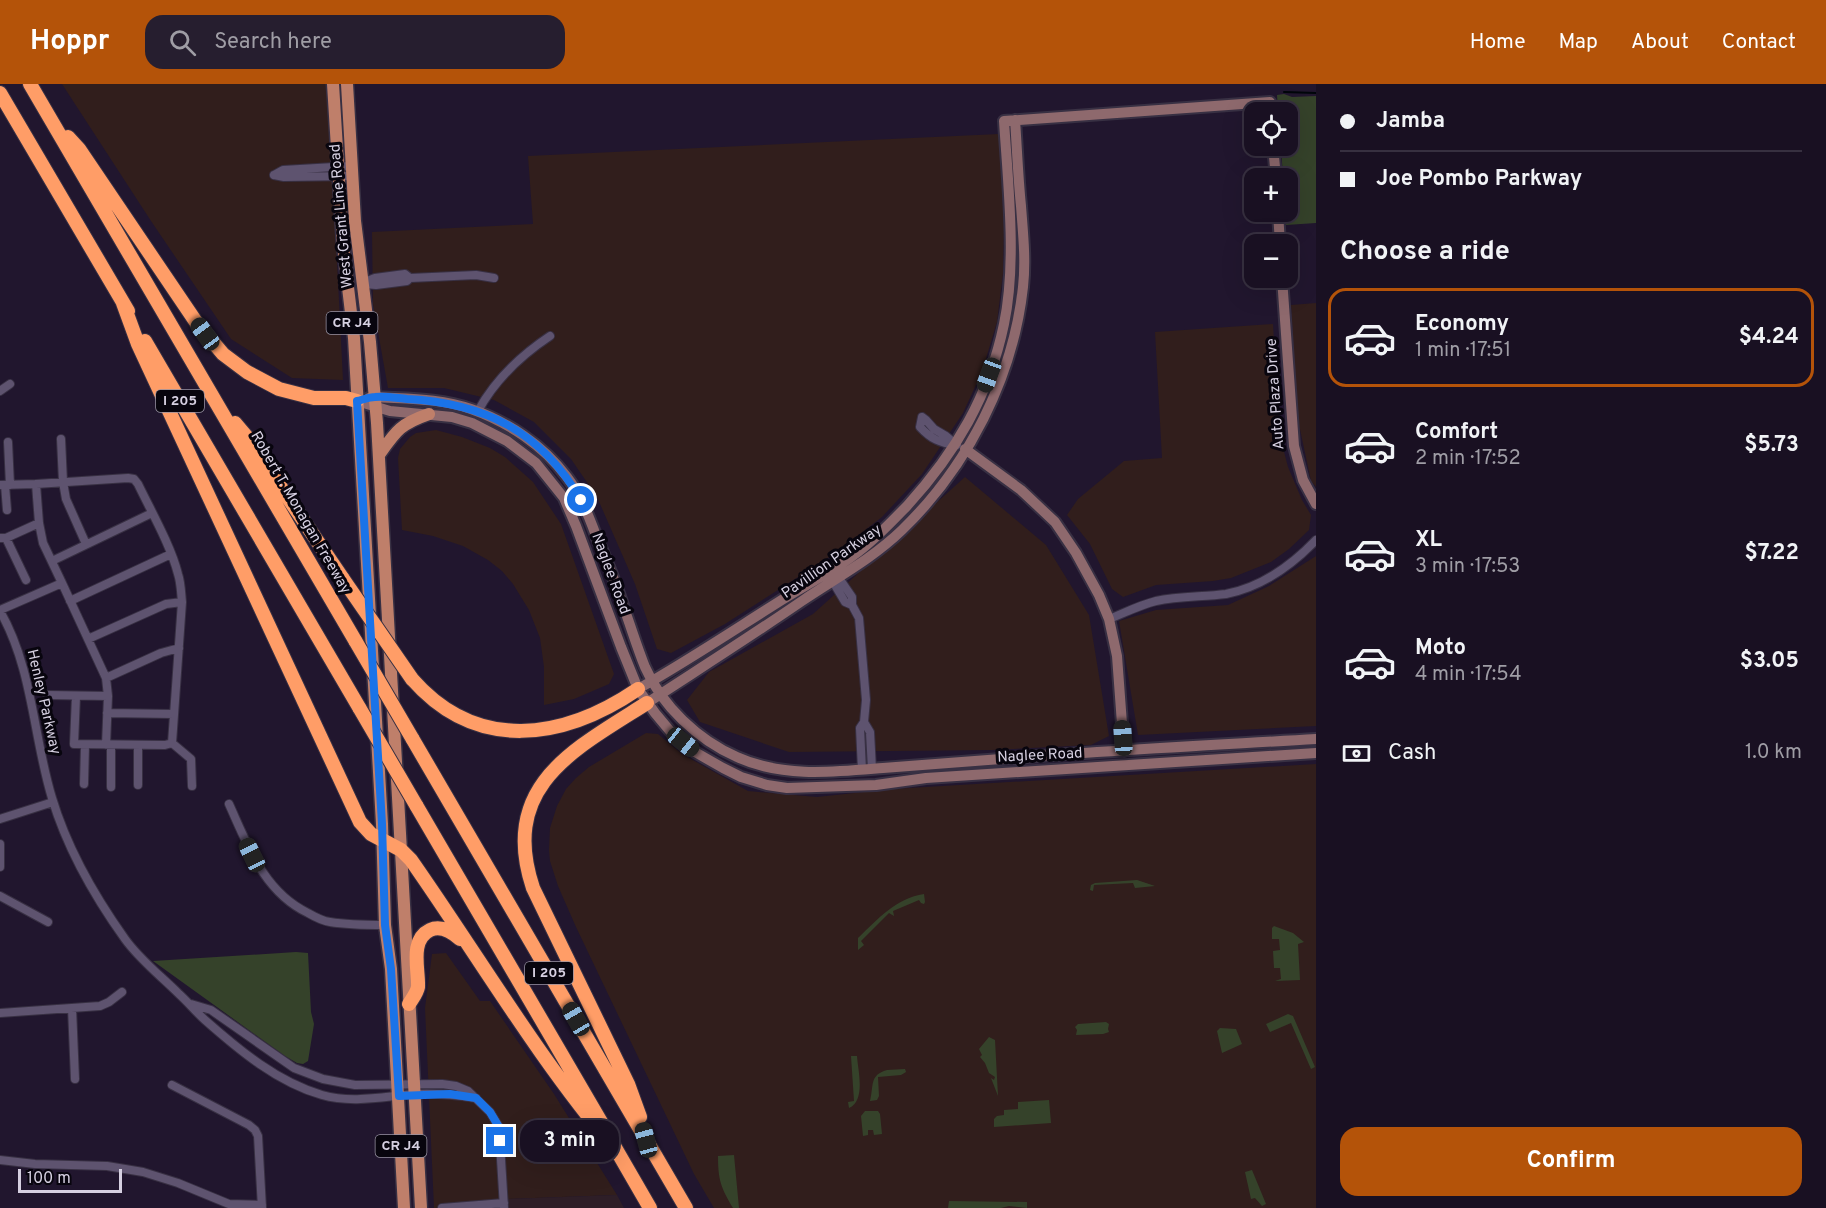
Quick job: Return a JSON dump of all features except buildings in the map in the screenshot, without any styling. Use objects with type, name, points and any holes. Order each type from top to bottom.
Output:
[{"type":"highway","name":"Robert T. Monagan Freeway","points":[[30,84],[686,1208]]},
{"type":"highway","name":"I 205","points":[[0,93],[650,1208]]},
{"type":"highway","points":[[48,115],[78,149],[195,322],[224,354],[257,378],[291,392],[315,398],[346,398],[357,401]]},
{"type":"highway","points":[[123,303],[138,344],[356,815],[371,834],[401,850],[416,867],[466,944],[586,1116],[616,1150]]},
{"type":"highway","points":[[216,404],[246,436],[412,679],[428,696],[459,717],[496,730],[522,732],[543,730],[574,722],[638,689]]},
{"type":"highway","points":[[646,1140],[639,1111],[628,1084],[533,888],[526,867],[524,844],[525,824],[529,809],[542,784],[552,771],[580,746],[647,703]]},
{"type":"highway","points":[[409,1004],[418,990],[416,958],[422,936],[435,929],[444,929],[454,933],[466,944]]},
{"type":"main road","name":"West Grant Line Road","points":[[333,84],[347,285],[354,338],[385,925],[391,969],[404,1208]]},
{"type":"main road","name":"West Grant Line Road","points":[[347,84],[355,220],[379,454],[421,1208]]},
{"type":"main road","name":"Pavillion Parkway","points":[[647,703],[863,562],[901,531],[926,505],[950,474],[995,359],[1004,323],[1011,246],[1004,121],[1154,110],[1244,108]]},
{"type":"main road","name":"Pavillion Parkway","points":[[638,689],[836,567],[867,545],[890,524],[983,420],[1005,369],[1018,321],[1024,262],[1015,120]]},
{"type":"main road","name":"Auto Plaza Drive","points":[[1283,288],[1293,446],[1303,480],[1316,504]]},
{"type":"main road","name":"Naglee Road","points":[[357,401],[449,403],[496,418],[542,450],[569,478],[586,508],[646,669],[672,709],[708,740],[738,758],[760,766],[799,772],[867,770],[1316,739]]},
{"type":"main road","name":"Naglee Road","points":[[375,402],[399,412],[452,417],[472,423],[496,434],[536,463],[564,498],[638,689],[647,703],[670,731],[695,752],[741,777],[767,786],[788,788],[862,786],[926,778],[1316,753]]},
{"type":"main road","points":[[379,454],[404,424],[429,414]]},
{"type":"main road","points":[[961,447],[1021,490],[1055,522],[1100,595],[1117,656],[1124,751]]},
{"type":"main road","points":[[385,925],[396,934],[407,950]]},
{"type":"street","points":[[338,172],[283,170],[274,176],[284,177],[351,171]]},
{"type":"street","points":[[362,283],[375,278],[405,274],[410,278],[476,275],[494,278]]},
{"type":"street","points":[[478,411],[488,393],[506,371],[550,336]]},
{"type":"street","points":[[0,391],[10,384]]},
{"type":"street","points":[[922,417],[934,429],[961,447],[942,443],[929,437],[920,427],[922,417]]},
{"type":"street","points":[[61,439],[66,499],[86,544]]},
{"type":"street","points":[[7,510],[5,485],[8,442]]},
{"type":"street","points":[[5,485],[135,479],[171,554],[178,574],[182,602],[171,742]]},
{"type":"street","points":[[36,484],[43,543],[106,678],[111,787]]},
{"type":"street","points":[[52,561],[152,513]]},
{"type":"street","points":[[26,580],[3,538],[39,523]]},
{"type":"street","points":[[1108,619],[1153,602],[1225,594],[1261,582],[1292,563],[1316,540]]},
{"type":"street","points":[[70,601],[171,554]]},
{"type":"street","points":[[836,580],[845,602],[852,605],[859,618],[866,700],[864,722],[870,732],[867,770]]},
{"type":"street","points":[[0,610],[62,583]]},
{"type":"street","points":[[88,639],[165,604],[182,602]]},
{"type":"street","name":"Henley Parkway","points":[[0,610],[12,635],[26,676],[39,747],[53,802],[79,863],[96,895],[125,940],[203,1018],[276,1075],[308,1091],[347,1100],[399,1096],[415,1089]]},
{"type":"street","points":[[106,678],[161,653],[179,648]]},
{"type":"street","points":[[47,695],[108,696]]},
{"type":"street","points":[[76,696],[74,744],[165,745],[171,742]]},
{"type":"street","points":[[107,714],[174,714]]},
{"type":"street","points":[[171,742],[191,759],[192,786]]},
{"type":"street","points":[[84,784],[85,745]]},
{"type":"street","points":[[138,745],[138,785]]},
{"type":"street","points":[[0,819],[53,802]]},
{"type":"street","points":[[229,804],[258,866],[273,888],[288,902],[329,922],[385,925]]},
{"type":"street","points":[[0,844],[0,867]]},
{"type":"street","points":[[0,896],[48,922]]},
{"type":"street","points":[[0,1013],[100,1006],[122,992]]},
{"type":"street","points":[[189,1003],[211,1010],[294,1068],[323,1079],[355,1085],[398,1083],[415,1089],[476,1098],[490,1112],[499,1127],[504,1206],[442,1208]]},
{"type":"street","points":[[72,1008],[75,1079]]},
{"type":"street","points":[[0,1160],[35,1164],[107,1166],[143,1172],[178,1183],[228,1204],[262,1207],[258,1136],[255,1130],[172,1085]]},
{"type":"shaded area","points":[[62,84],[328,84],[343,380],[292,378],[231,339]]},
{"type":"shaded area","points":[[999,134],[1004,228],[1003,273],[997,322],[982,372],[963,413],[922,474],[882,517],[834,554],[725,624],[671,653],[657,649],[635,584],[597,497],[571,459],[534,422],[494,400],[444,388],[388,388],[373,304],[372,232],[533,224],[528,156]]},
{"type":"shaded area","points":[[1316,303],[1316,487],[1311,481],[1298,420],[1291,305]]},
{"type":"shaded area","points":[[1273,324],[1282,444],[1288,467],[1311,515],[1309,530],[1271,562],[1231,578],[1156,585],[1123,597],[1112,589],[1090,544],[1067,515],[1078,499],[1124,461],[1162,458],[1155,332]]},
{"type":"shaded area","points":[[436,430],[490,448],[505,457],[533,482],[561,524],[614,674],[609,684],[574,699],[544,705],[544,667],[540,638],[529,610],[513,584],[488,560],[463,546],[433,536],[402,530],[398,458],[400,449],[416,433]]},
{"type":"shaded area","points":[[965,477],[1046,545],[1089,615],[1109,736],[1091,745],[992,750],[789,752],[700,722],[687,700],[709,672],[813,614]]},
{"type":"shaded area","points":[[1316,556],[1316,726],[1138,735],[1119,621],[1156,610],[1228,605],[1269,586]]},
{"type":"shaded area","points":[[646,733],[658,734],[682,754],[748,791],[817,797],[892,789],[1316,764],[1316,1208],[714,1208],[694,1174],[576,927],[550,861],[550,828],[557,806],[566,789],[589,767]]},
{"type":"shaded area","points":[[446,953],[480,1001],[490,1001],[554,1094],[617,1195],[507,1199],[508,1208],[434,1208],[425,1008],[432,954]]},
{"type":"shaded area","points":[[617,1195],[624,1208],[508,1208],[507,1199]]},
{"type":"green space","points":[[1277,95],[1316,96],[1316,223],[1286,225],[1286,222],[1298,222],[1298,168],[1282,168],[1282,156],[1298,156],[1298,102],[1277,102]]},
{"type":"green space","points":[[1137,880],[1155,886],[1135,888],[1133,883],[1094,885],[1093,891],[1090,890],[1091,885],[1095,883]]},
{"type":"green space","points":[[924,894],[924,904],[919,900],[893,911],[894,916],[889,913],[861,941],[864,945],[858,950],[858,938],[880,917],[905,900]]},
{"type":"green space","points":[[1274,926],[1293,933],[1304,942],[1298,944],[1300,980],[1275,981],[1281,979],[1280,968],[1274,968],[1273,951],[1280,950],[1279,939],[1272,939]]},
{"type":"green space","points":[[308,953],[311,1012],[314,1024],[308,1061],[303,1064],[285,1056],[153,961]]},
{"type":"green space","points":[[1288,1014],[1293,1016],[1315,1067],[1311,1069],[1291,1023],[1270,1032],[1266,1024]]},
{"type":"green space","points":[[1106,1022],[1109,1024],[1109,1032],[1076,1035],[1075,1027],[1078,1024]]},
{"type":"green space","points":[[1220,1028],[1236,1029],[1242,1044],[1222,1053],[1217,1031]]},
{"type":"green space","points":[[989,1037],[995,1040],[998,1096],[991,1078],[994,1080],[995,1077],[989,1073],[980,1057],[982,1055],[979,1049]]},
{"type":"green space","points":[[851,1056],[857,1056],[860,1085],[858,1099],[849,1108],[848,1102],[854,1101]]},
{"type":"green space","points":[[905,1069],[906,1072],[901,1075],[878,1077],[879,1096],[877,1100],[870,1101],[875,1078],[887,1070]]},
{"type":"green space","points":[[1049,1100],[1051,1123],[994,1127],[994,1119],[1004,1115],[1004,1110],[1018,1109],[1018,1102]]},
{"type":"green space","points":[[865,1111],[878,1111],[882,1134],[874,1135],[873,1130],[868,1130],[868,1135],[863,1136],[861,1116]]},
{"type":"green space","points":[[734,1155],[739,1208],[733,1208],[729,1201],[721,1184],[719,1171],[718,1156]]},
{"type":"green space","points":[[1252,1170],[1266,1204],[1262,1206],[1255,1198],[1251,1199],[1245,1172]]},
{"type":"green space","points":[[949,1201],[1027,1202],[1027,1208],[1009,1206],[948,1208]]},
{"type":"waterway","points":[[1284,92],[1316,93]]},
{"type":"route","points":[[500,1141],[499,1127],[490,1112],[476,1098],[450,1094],[399,1096],[391,969],[385,925],[382,824],[357,401],[375,397],[419,399],[449,403],[496,418],[542,450],[569,478],[581,500]]}]
